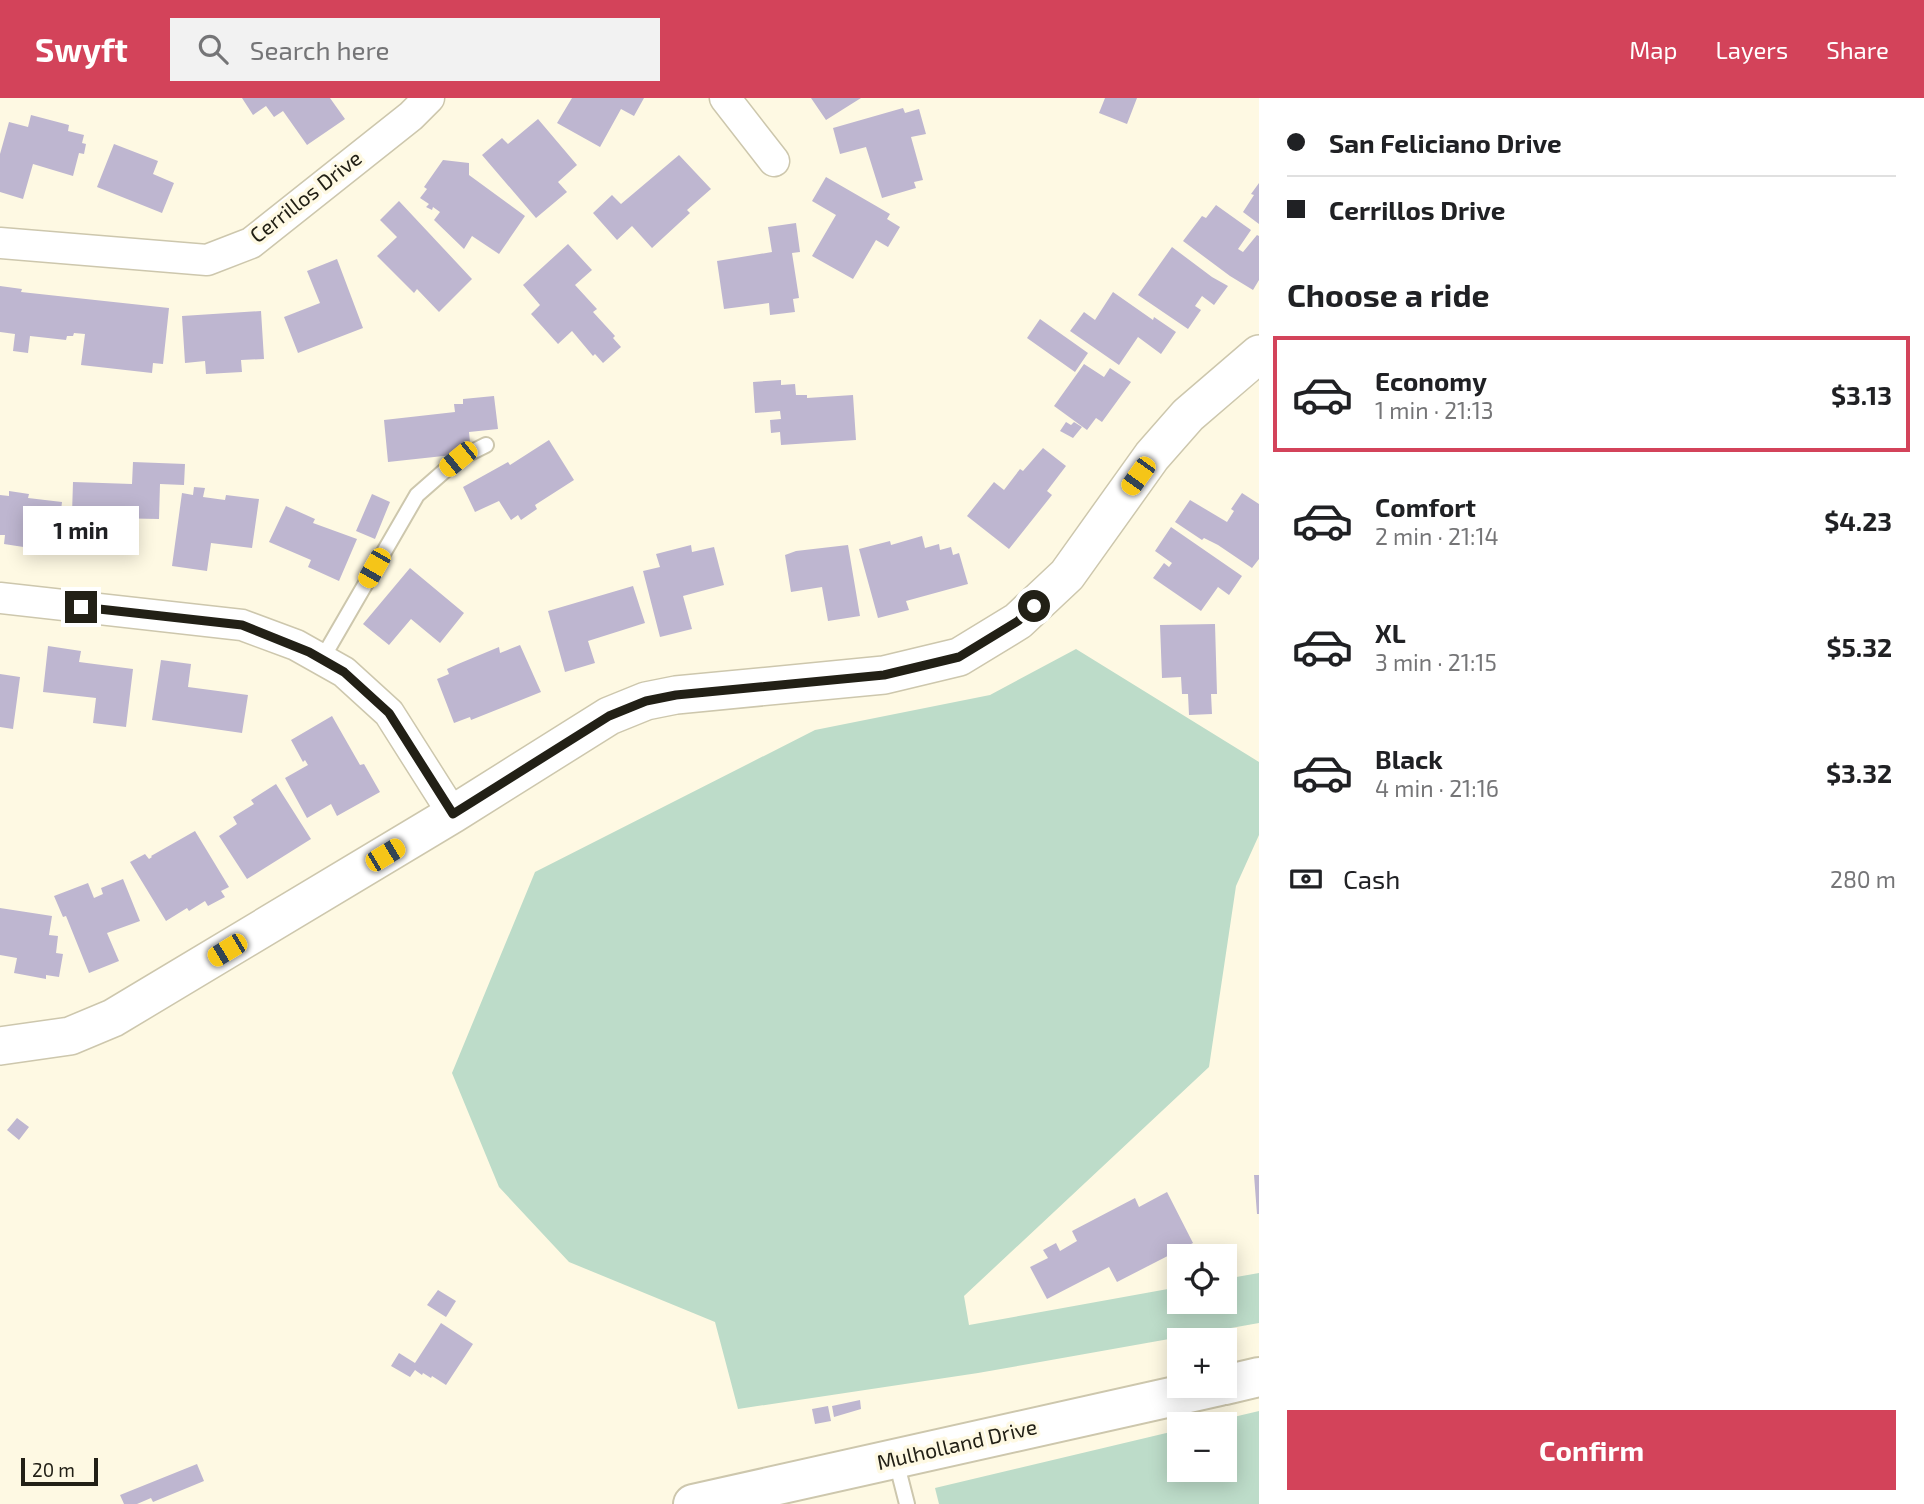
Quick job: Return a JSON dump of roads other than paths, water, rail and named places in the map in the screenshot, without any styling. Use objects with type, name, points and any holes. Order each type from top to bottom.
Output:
[{"type":"main road","name":"Mulholland Drive","points":[[1237,1382],[1259,1377]]},
{"type":"main road","name":"Mulholland Drive","points":[[694,1504],[1167,1397]]},
{"type":"street","name":"Cerrillos Drive","points":[[0,243],[207,260],[251,243],[411,116],[429,98]]},
{"type":"street","points":[[725,98],[774,161]]},
{"type":"street","points":[[0,1046],[70,1036],[113,1018],[453,814],[609,716],[646,701],[676,695],[884,675],[959,657],[1018,621],[1067,575],[1152,456],[1188,415],[1259,354]]},
{"type":"street","points":[[0,598],[242,625],[296,645],[344,672],[389,713],[453,814]]},
{"type":"lane","points":[[321,659],[417,495],[458,459],[486,445]]},
{"type":"lane","points":[[896,1459],[907,1504]]}]
